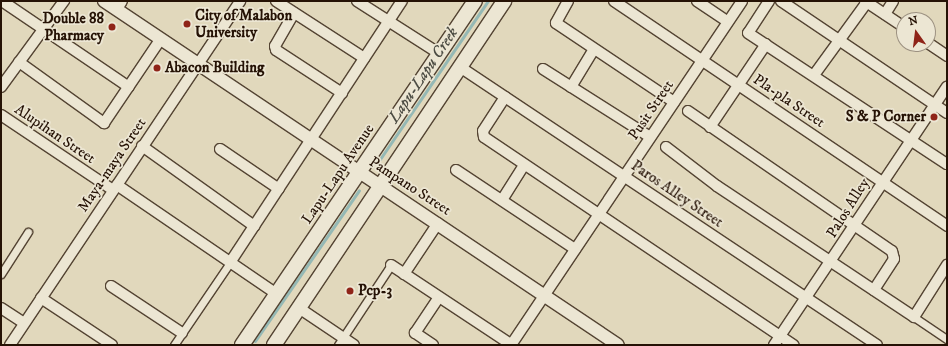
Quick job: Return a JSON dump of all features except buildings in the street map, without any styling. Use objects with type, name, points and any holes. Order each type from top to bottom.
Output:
[{"type":"main road","name":"Lapu-Lapu Avenue","points":[[242,345],[475,1]]},
{"type":"main road","points":[[274,345],[504,1]]},
{"type":"street","points":[[1,4],[3,1],[129,87]]},
{"type":"street","points":[[1,87],[64,1]]},
{"type":"street","name":"Pampano Street","points":[[104,1],[119,5],[160,40],[311,142],[381,185],[618,345]]},
{"type":"street","name":"Maya-maya Street","points":[[10,345],[240,1]]},
{"type":"street","points":[[276,1],[364,58]]},
{"type":"street","points":[[357,1],[440,54]]},
{"type":"street","points":[[174,345],[311,142],[402,1]]},
{"type":"street","points":[[568,1],[556,23],[674,102]]},
{"type":"street","name":"Pla-pla Street","points":[[614,1],[947,226]]},
{"type":"street","points":[[698,1],[728,22]]},
{"type":"street","name":"Pusit Street","points":[[511,345],[742,1]]},
{"type":"street","points":[[769,1],[748,33],[814,75],[947,164]]},
{"type":"street","points":[[782,1],[947,113]]},
{"type":"street","points":[[885,14],[894,1]]},
{"type":"street","points":[[814,75],[866,2],[896,22]]},
{"type":"street","points":[[294,13],[275,46],[276,50],[342,93]]},
{"type":"street","points":[[19,62],[104,123],[160,40]]},
{"type":"street","points":[[710,127],[766,44]]},
{"type":"street","points":[[936,48],[947,56]]},
{"type":"street","points":[[571,87],[594,49]]},
{"type":"street","name":"Paros Alley Street","points":[[460,67],[877,345]]},
{"type":"street","points":[[542,68],[650,137]]},
{"type":"street","name":"Palos Alley","points":[[774,345],[832,261],[853,225],[909,140],[947,87]]},
{"type":"street","points":[[505,97],[482,135],[598,216],[794,345]]},
{"type":"street","points":[[688,112],[894,253],[874,290]]},
{"type":"street","name":"Alupihan Street","points":[[1,115],[231,261],[276,294]]},
{"type":"street","points":[[142,146],[254,226]]},
{"type":"street","points":[[666,147],[716,186],[832,261],[947,339]]},
{"type":"street","points":[[220,149],[279,190]]},
{"type":"street","points":[[502,200],[524,165]]},
{"type":"street","points":[[456,170],[575,249]]},
{"type":"street","points":[[404,274],[438,224]]},
{"type":"street","points":[[1,274],[28,232]]},
{"type":"street","points":[[914,317],[947,265]]},
{"type":"street","points":[[341,342],[391,266],[511,345]]},
{"type":"street","points":[[111,286],[182,333]]},
{"type":"street","points":[[432,345],[415,333],[439,297]]},
{"type":"street","points":[[41,298],[112,345]]},
{"type":"street","points":[[1,308],[24,323]]},
{"type":"street","points":[[299,308],[341,342],[354,345]]},
{"type":"waterway","name":"Lapu-Lapu Creek","points":[[378,162],[488,1]]},
{"type":"waterway","name":"Lapu-Lapu Creek","points":[[255,341],[359,190]]},
{"type":"place","name":"City of Malabon University","points":[[187,24]]},
{"type":"place","name":"Double 88 Pharmacy","points":[[112,27]]},
{"type":"place","name":"Abacon Building","points":[[157,68]]},
{"type":"place","name":"S & P Corner","points":[[934,117]]},
{"type":"place","name":"Pcp-3","points":[[350,291]]}]
